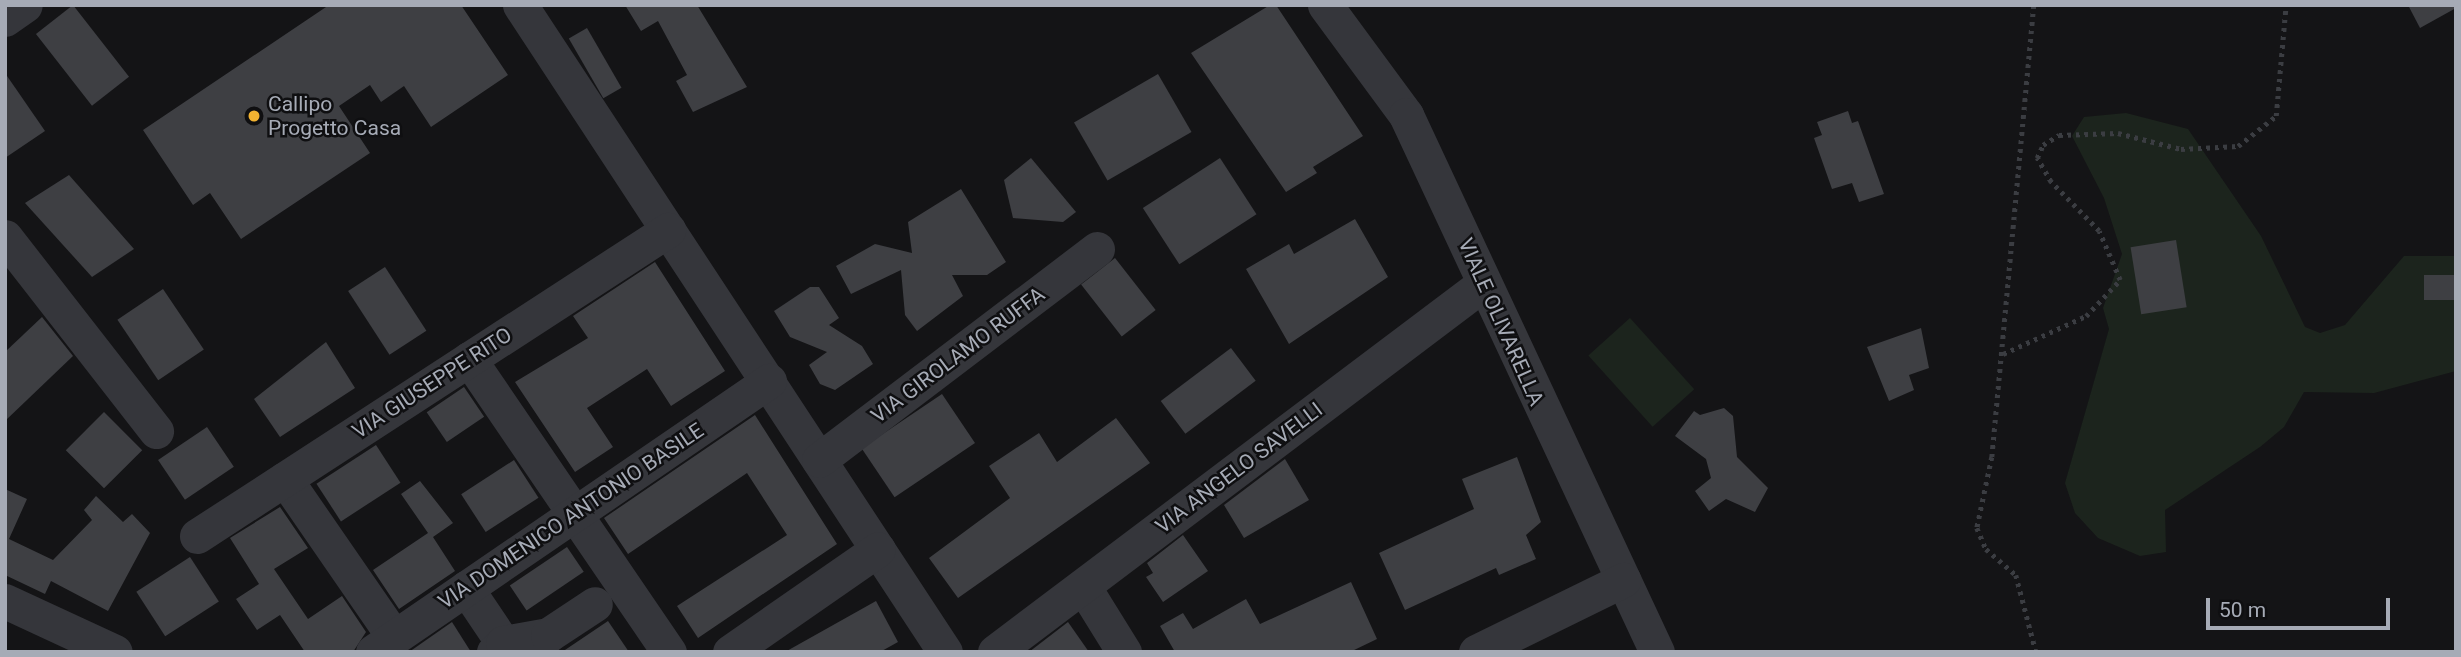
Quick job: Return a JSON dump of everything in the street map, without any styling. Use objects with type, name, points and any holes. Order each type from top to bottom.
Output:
[{"type":"street","points":[[5,19],[25,5]]},
{"type":"street","points":[[520,5],[945,652]]},
{"type":"street","name":"VIALE OLIVARELLA","points":[[1325,5],[1406,115],[1657,652]]},
{"type":"street","name":"VIA GIUSEPPE RITO","points":[[197,536],[668,230]]},
{"type":"street","points":[[5,237],[156,431]]},
{"type":"street","name":"VIA GIROLAMO RUFFA","points":[[819,460],[1097,249]]},
{"type":"street","name":"VIA ANGELO SAVELLI","points":[[995,652],[1483,284]]},
{"type":"street","points":[[470,359],[669,652]]},
{"type":"street","name":"VIA DOMENICO ANTONIO BASILE","points":[[384,645],[769,381]]},
{"type":"street","points":[[285,479],[384,645]]},
{"type":"street","points":[[730,652],[878,550]]},
{"type":"street","points":[[1476,652],[1623,580]]},
{"type":"street","points":[[1083,586],[1124,652]]},
{"type":"street","points":[[466,588],[499,648],[548,635],[595,604]]},
{"type":"street","points":[[5,601],[115,652]]},
{"type":"street","points":[[915,605],[925,652]]},
{"type":"path","points":[[2034,5],[2001,314],[2003,354],[1977,528],[1986,549],[2016,575],[2036,652]]},
{"type":"path","points":[[2003,354],[2087,316],[2120,280],[2099,231],[2051,183],[2038,158],[2043,145],[2059,135],[2118,133],[2181,149],[2238,146],[2276,116],[2286,5]]},
{"type":"shaded area","points":[[2126,113],[2188,129],[2261,236],[2305,327],[2320,333],[2345,325],[2404,256],[2456,256],[2456,371],[2374,393],[2304,392],[2284,427],[2260,447],[2165,510],[2166,552],[2140,556],[2098,538],[2075,513],[2065,483],[2109,329],[2103,308],[2122,254],[2104,198],[2072,136],[2084,117]]},
{"type":"shaded area","points":[[1630,318],[1694,389],[1653,427],[1588,355]]},
{"type":"building","points":[[73,5],[129,77],[92,106],[36,34]]},
{"type":"building","name":"Callipo Progetto Casa","points":[[329,5],[461,5],[508,75],[431,127],[404,86],[381,102],[370,85],[339,106],[370,153],[241,239],[210,193],[193,205],[143,130]]},
{"type":"building","points":[[625,5],[697,5],[747,87],[693,112],[676,81],[687,75],[658,21],[641,31]]},
{"type":"building","points":[[1270,5],[1276,5],[1363,136],[1313,167],[1317,173],[1286,192],[1191,53]]},
{"type":"building","points":[[2408,5],[2456,5],[2456,8],[2420,28]]},
{"type":"building","points":[[587,28],[622,88],[603,98],[569,39]]},
{"type":"building","points":[[5,73],[45,131],[5,158]]},
{"type":"building","points":[[1158,74],[1192,132],[1107,181],[1074,122]]},
{"type":"building","points":[[1848,111],[1852,123],[1858,121],[1884,194],[1859,202],[1852,183],[1832,189],[1814,138],[1822,135],[1817,122]]},
{"type":"building","points":[[1031,158],[1076,212],[1063,222],[1013,218],[1004,180]]},
{"type":"building","points":[[1220,158],[1256,214],[1179,264],[1143,208]]},
{"type":"building","points":[[69,175],[134,249],[92,277],[25,203]]},
{"type":"building","points":[[961,189],[1006,262],[987,275],[952,275],[963,296],[917,331],[905,315],[901,270],[851,294],[836,266],[875,244],[912,253],[908,222]]},
{"type":"building","points":[[1355,219],[1388,277],[1289,344],[1246,269],[1289,244],[1294,254]]},
{"type":"building","points":[[2176,240],[2187,307],[2141,314],[2131,247]]},
{"type":"building","points":[[1115,258],[1156,310],[1122,336],[1081,284]]},
{"type":"building","points":[[655,262],[725,371],[671,406],[647,369],[587,408],[613,447],[575,472],[515,382],[588,338],[573,316]]},
{"type":"building","points":[[385,267],[426,331],[389,355],[348,291]]},
{"type":"building","points":[[2424,275],[2456,275],[2456,300],[2424,300]]},
{"type":"building","points":[[810,287],[819,287],[839,318],[829,325],[862,346],[873,364],[835,390],[820,384],[809,365],[827,352],[790,337],[774,311]]},
{"type":"building","points":[[163,289],[204,350],[158,380],[117,320]]},
{"type":"building","points":[[42,317],[73,356],[5,421],[5,352]]},
{"type":"building","points":[[1921,328],[1929,368],[1909,375],[1914,390],[1889,401],[1867,347]]},
{"type":"building","points":[[326,342],[355,388],[280,437],[254,399]]},
{"type":"building","points":[[1231,348],[1256,381],[1185,434],[1161,401]]},
{"type":"building","points":[[464,387],[484,417],[447,442],[427,412]]},
{"type":"building","points":[[942,394],[975,443],[895,497],[862,448]]},
{"type":"building","points":[[1724,408],[1733,416],[1737,457],[1768,488],[1755,512],[1726,499],[1709,511],[1695,491],[1711,478],[1706,459],[1675,436],[1694,411],[1700,415]]},
{"type":"building","points":[[104,412],[142,450],[104,488],[66,450]]},
{"type":"building","points":[[755,415],[837,544],[698,638],[677,606],[787,535],[747,473],[628,554],[604,518]]},
{"type":"building","points":[[1116,418],[1150,463],[958,598],[929,558],[1010,498],[989,466],[1039,433],[1057,462]]},
{"type":"building","points":[[207,427],[234,467],[185,500],[158,460]]},
{"type":"building","points":[[376,445],[401,483],[341,521],[316,484]]},
{"type":"building","points":[[1517,457],[1541,522],[1526,535],[1536,559],[1499,575],[1496,568],[1405,610],[1379,553],[1474,509],[1462,479]]},
{"type":"building","points":[[1285,459],[1309,500],[1244,538],[1224,505]]},
{"type":"building","points":[[514,460],[539,498],[486,532],[461,494]]},
{"type":"building","points":[[420,481],[453,523],[433,537],[455,571],[399,609],[373,570],[428,533],[401,494]]},
{"type":"building","points":[[5,489],[27,499],[9,539],[53,560],[92,520],[84,510],[96,496],[123,522],[132,514],[150,533],[108,611],[51,581],[45,594],[5,575]]},
{"type":"building","points":[[280,507],[308,548],[274,569],[308,619],[342,596],[366,632],[353,652],[305,652],[280,615],[257,630],[236,599],[259,584],[230,538]]},
{"type":"building","points":[[1183,535],[1208,571],[1163,602],[1146,577],[1153,573],[1147,563]]},
{"type":"building","points":[[567,547],[584,572],[527,610],[510,586]]},
{"type":"building","points":[[190,557],[219,601],[165,636],[136,592]]},
{"type":"building","points":[[1351,582],[1377,639],[1350,652],[1175,652],[1160,626],[1183,613],[1193,629],[1246,599],[1260,624]]},
{"type":"building","points":[[876,601],[898,642],[880,652],[785,652]]},
{"type":"building","points":[[608,621],[629,652],[562,652]]},
{"type":"building","points":[[452,622],[471,652],[409,652]]},
{"type":"building","points":[[1068,622],[1089,652],[1029,652]]},
{"type":"place","name":"Callipo Progetto Casa","points":[[254,116]]}]
